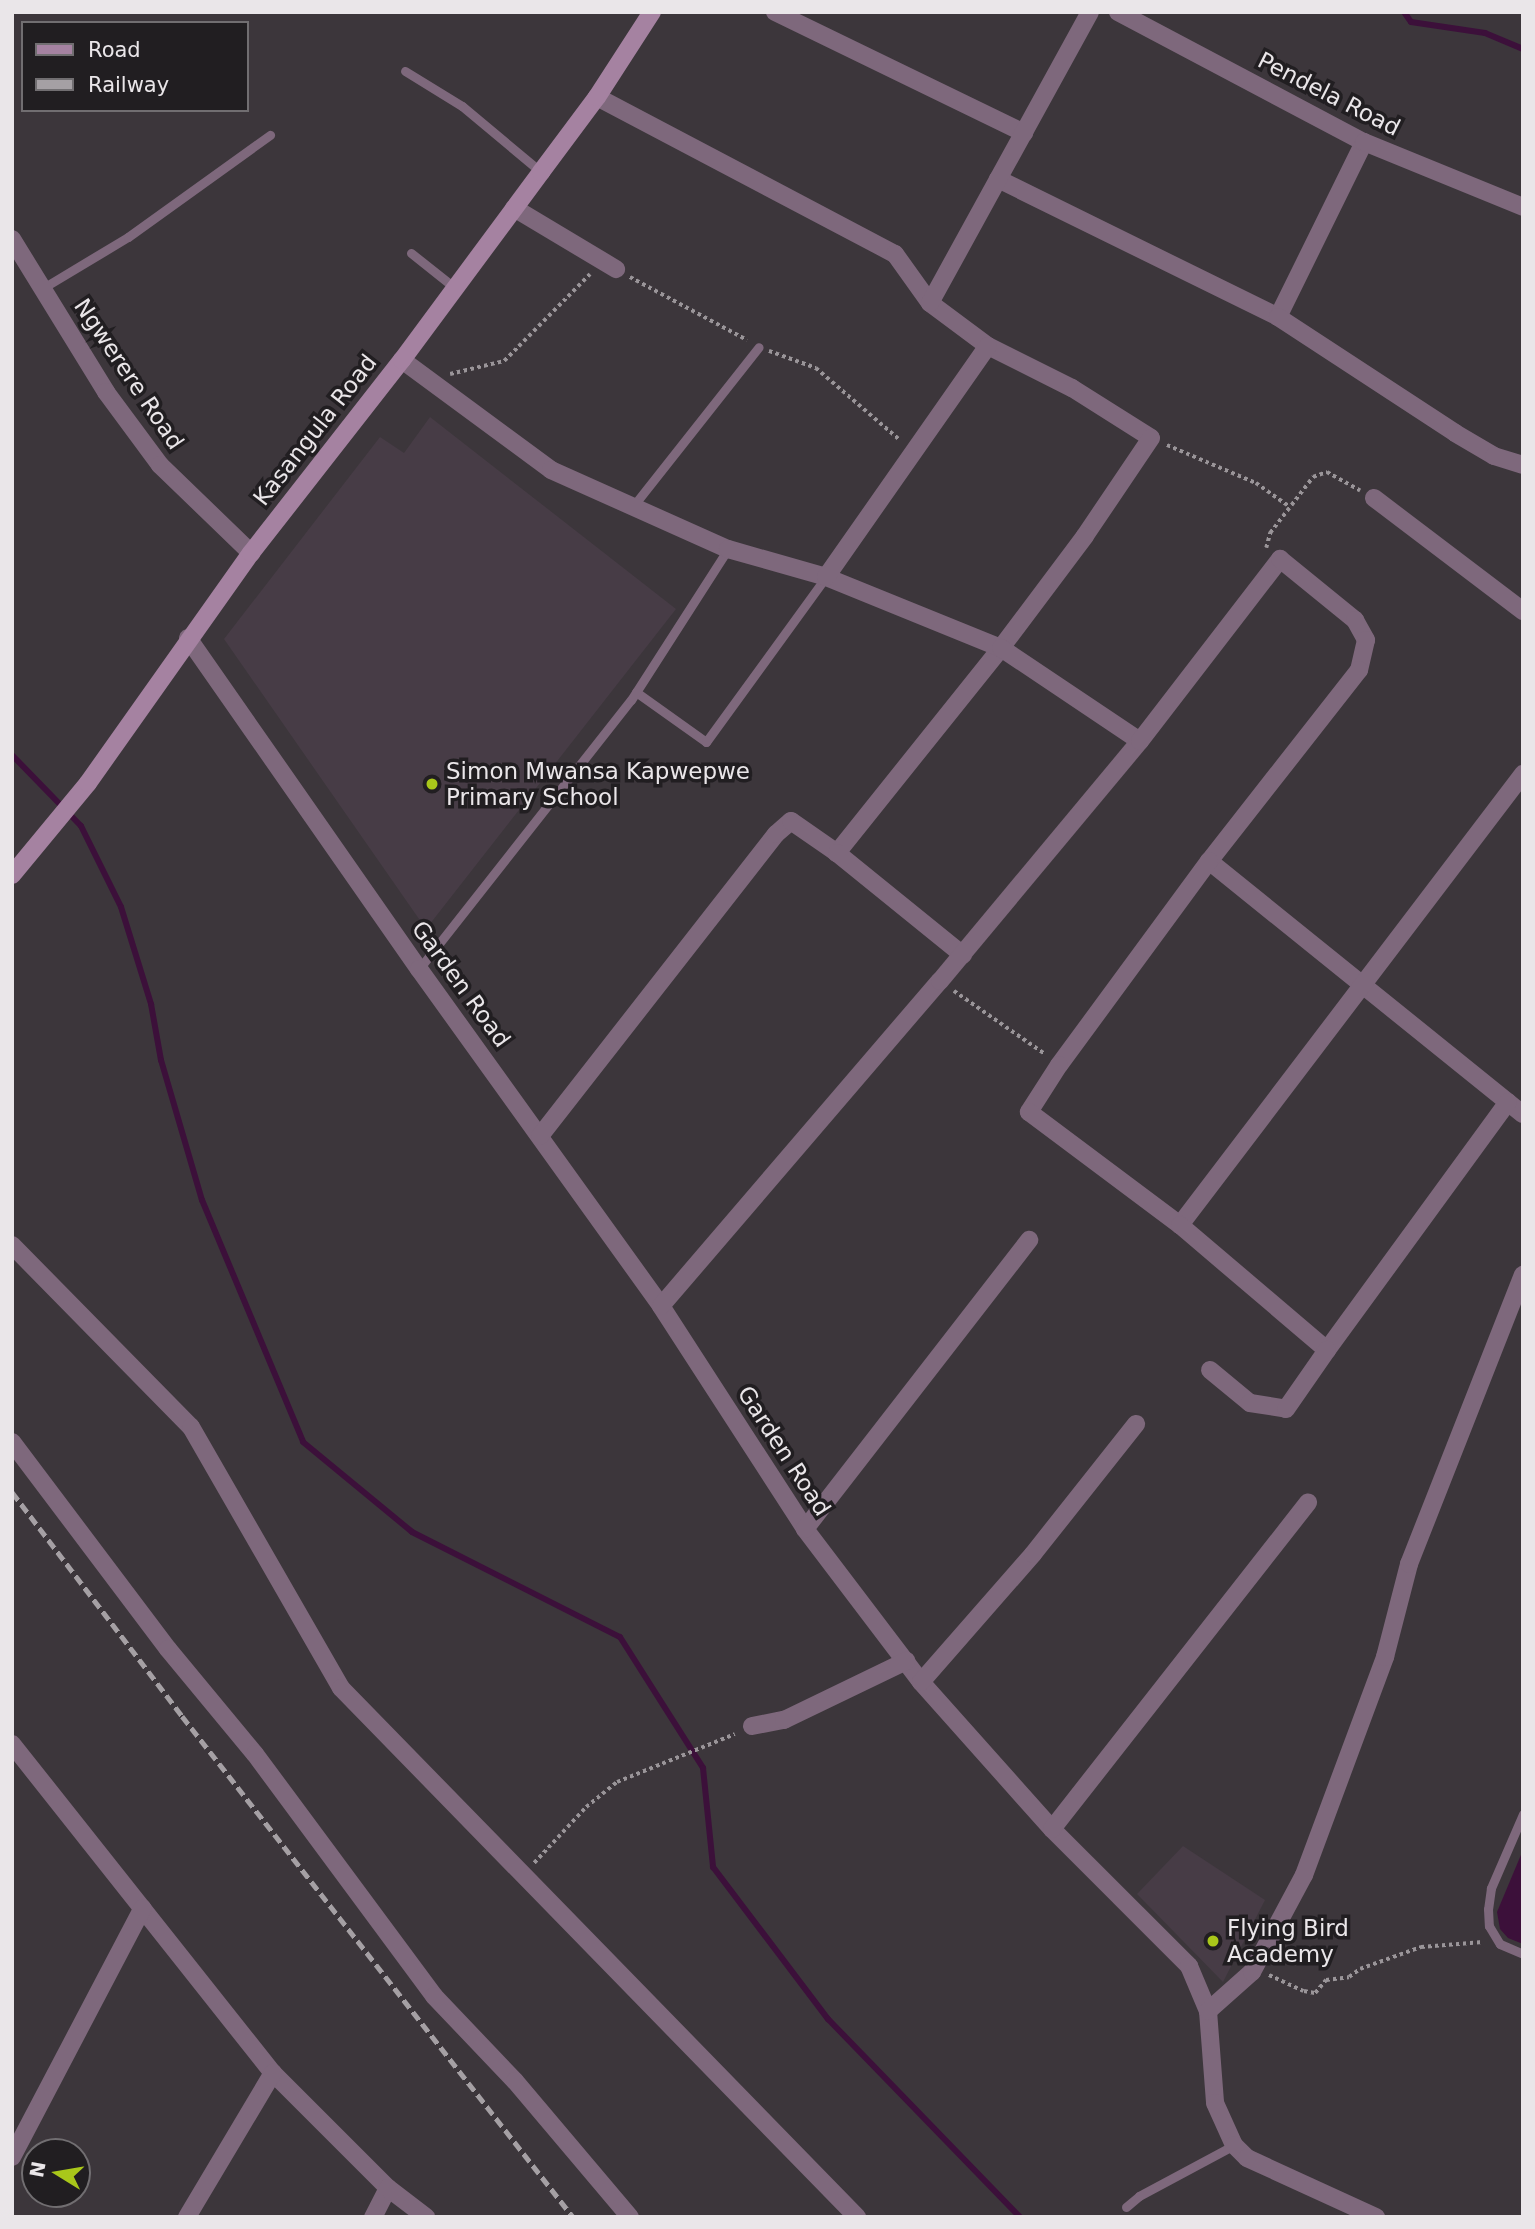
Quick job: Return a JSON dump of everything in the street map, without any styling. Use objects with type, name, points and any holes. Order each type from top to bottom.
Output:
[{"type":"main road","name":"Kasangula Road","points":[[12,875],[88,783],[188,638],[251,553],[401,360],[541,173],[597,97],[652,12]]},
{"type":"street","points":[[775,12],[1024,132]]},
{"type":"street","points":[[930,303],[1090,12]]},
{"type":"street","name":"Pendela Road","points":[[1118,12],[1364,142],[1523,207]]},
{"type":"street","points":[[597,97],[895,254],[930,303],[988,346],[1072,388],[1151,438],[1085,536],[1001,648],[837,853]]},
{"type":"street","points":[[1278,317],[1364,142]]},
{"type":"street","points":[[998,180],[1278,317],[1455,433],[1494,456],[1523,464]]},
{"type":"street","points":[[514,208],[616,269]]},
{"type":"street","name":"Ngwerere Road","points":[[12,239],[106,392],[160,465],[251,553]]},
{"type":"street","points":[[826,577],[912,450],[988,346]]},
{"type":"street","points":[[401,360],[551,470],[728,549],[826,577],[1001,648],[1140,741]]},
{"type":"street","points":[[1374,498],[1523,611]]},
{"type":"street","points":[[661,1306],[963,955],[1140,741],[1280,559],[1348,613],[1366,640],[1359,670],[1209,861],[1059,1065],[1029,1112],[1180,1225],[1327,1350]]},
{"type":"street","name":"Garden Road","points":[[188,638],[419,970],[661,1306],[806,1529],[921,1682],[1052,1829],[1189,1966],[1208,2011],[1215,2103],[1234,2145]]},
{"type":"street","points":[[1180,1225],[1523,774]]},
{"type":"street","points":[[540,1136],[776,834],[791,821],[837,853],[963,955]]},
{"type":"street","points":[[1209,861],[1523,1114]]},
{"type":"street","points":[[1210,1370],[1250,1403],[1286,1409],[1508,1102]]},
{"type":"street","points":[[806,1529],[1029,1240]]},
{"type":"street","points":[[12,1245],[191,1427],[341,1688],[858,2217]]},
{"type":"street","points":[[1208,2011],[1254,1969],[1304,1875],[1385,1657],[1409,1564],[1523,1275]]},
{"type":"street","points":[[921,1682],[1033,1554],[1136,1424]]},
{"type":"street","points":[[12,1442],[168,1649],[288,1798],[434,1996],[515,2081],[630,2217]]},
{"type":"street","points":[[1052,1829],[1308,1503]]},
{"type":"street","points":[[752,1726],[784,1720],[906,1661]]},
{"type":"street","points":[[12,1744],[273,2073],[388,2188],[426,2217]]},
{"type":"street","points":[[13,2155],[143,1908]]},
{"type":"street","points":[[187,2217],[273,2073]]},
{"type":"street","points":[[1234,2145],[1247,2158],[1376,2217]]},
{"type":"street","points":[[373,2217],[388,2188]]},
{"type":"lane","points":[[405,71],[462,106],[541,173]]},
{"type":"lane","points":[[43,288],[128,237],[270,135]]},
{"type":"lane","points":[[411,253],[455,288]]},
{"type":"lane","points":[[634,505],[759,347]]},
{"type":"lane","points":[[419,970],[636,692],[728,549]]},
{"type":"lane","points":[[636,692],[706,742],[826,577]]},
{"type":"lane","points":[[1523,1814],[1491,1888],[1489,1926],[1500,1944],[1523,1954]]},
{"type":"lane","points":[[1126,2207],[1139,2196],[1234,2145]]},
{"type":"path","points":[[430,381],[503,361],[591,274],[616,269],[759,347],[816,368],[912,450]]},
{"type":"path","points":[[1151,438],[1255,483],[1290,507]]},
{"type":"path","points":[[1275,563],[1265,546],[1270,533],[1313,477],[1327,472],[1374,498]]},
{"type":"path","points":[[940,981],[1059,1065]]},
{"type":"path","points":[[523,1875],[586,1807],[617,1782],[752,1726]]},
{"type":"path","points":[[1254,1969],[1304,1992],[1315,1993],[1326,1980],[1349,1977],[1360,1969],[1421,1947],[1473,1941],[1500,1944]]},
{"type":"shaded area","name":"Simon Mwansa Kapwepwe Primary School","points":[[430,417],[676,609],[426,929],[224,639],[380,437],[404,453]]},
{"type":"shaded area","name":"Flying Bird Academy","points":[[1183,1846],[1265,1900],[1223,1982],[1137,1894]]},
{"type":"shaded area","points":[[1523,1850],[1523,1944],[1508,1938],[1500,1929],[1497,1912]]},
{"type":"waterway","points":[[1404,12],[1411,22],[1485,33],[1523,49]]},
{"type":"waterway","points":[[12,755],[81,826],[121,907],[151,1004],[161,1060],[202,1200],[303,1442],[412,1532],[620,1637],[703,1768],[713,1867],[828,2019],[1020,2217]]},
{"type":"railway","points":[[12,1492],[182,1716],[573,2217]]},
{"type":"place","name":"Simon Mwansa Kapwepwe Primary School","points":[[432,784]]},
{"type":"place","name":"Flying Bird Academy","points":[[1213,1941]]}]
